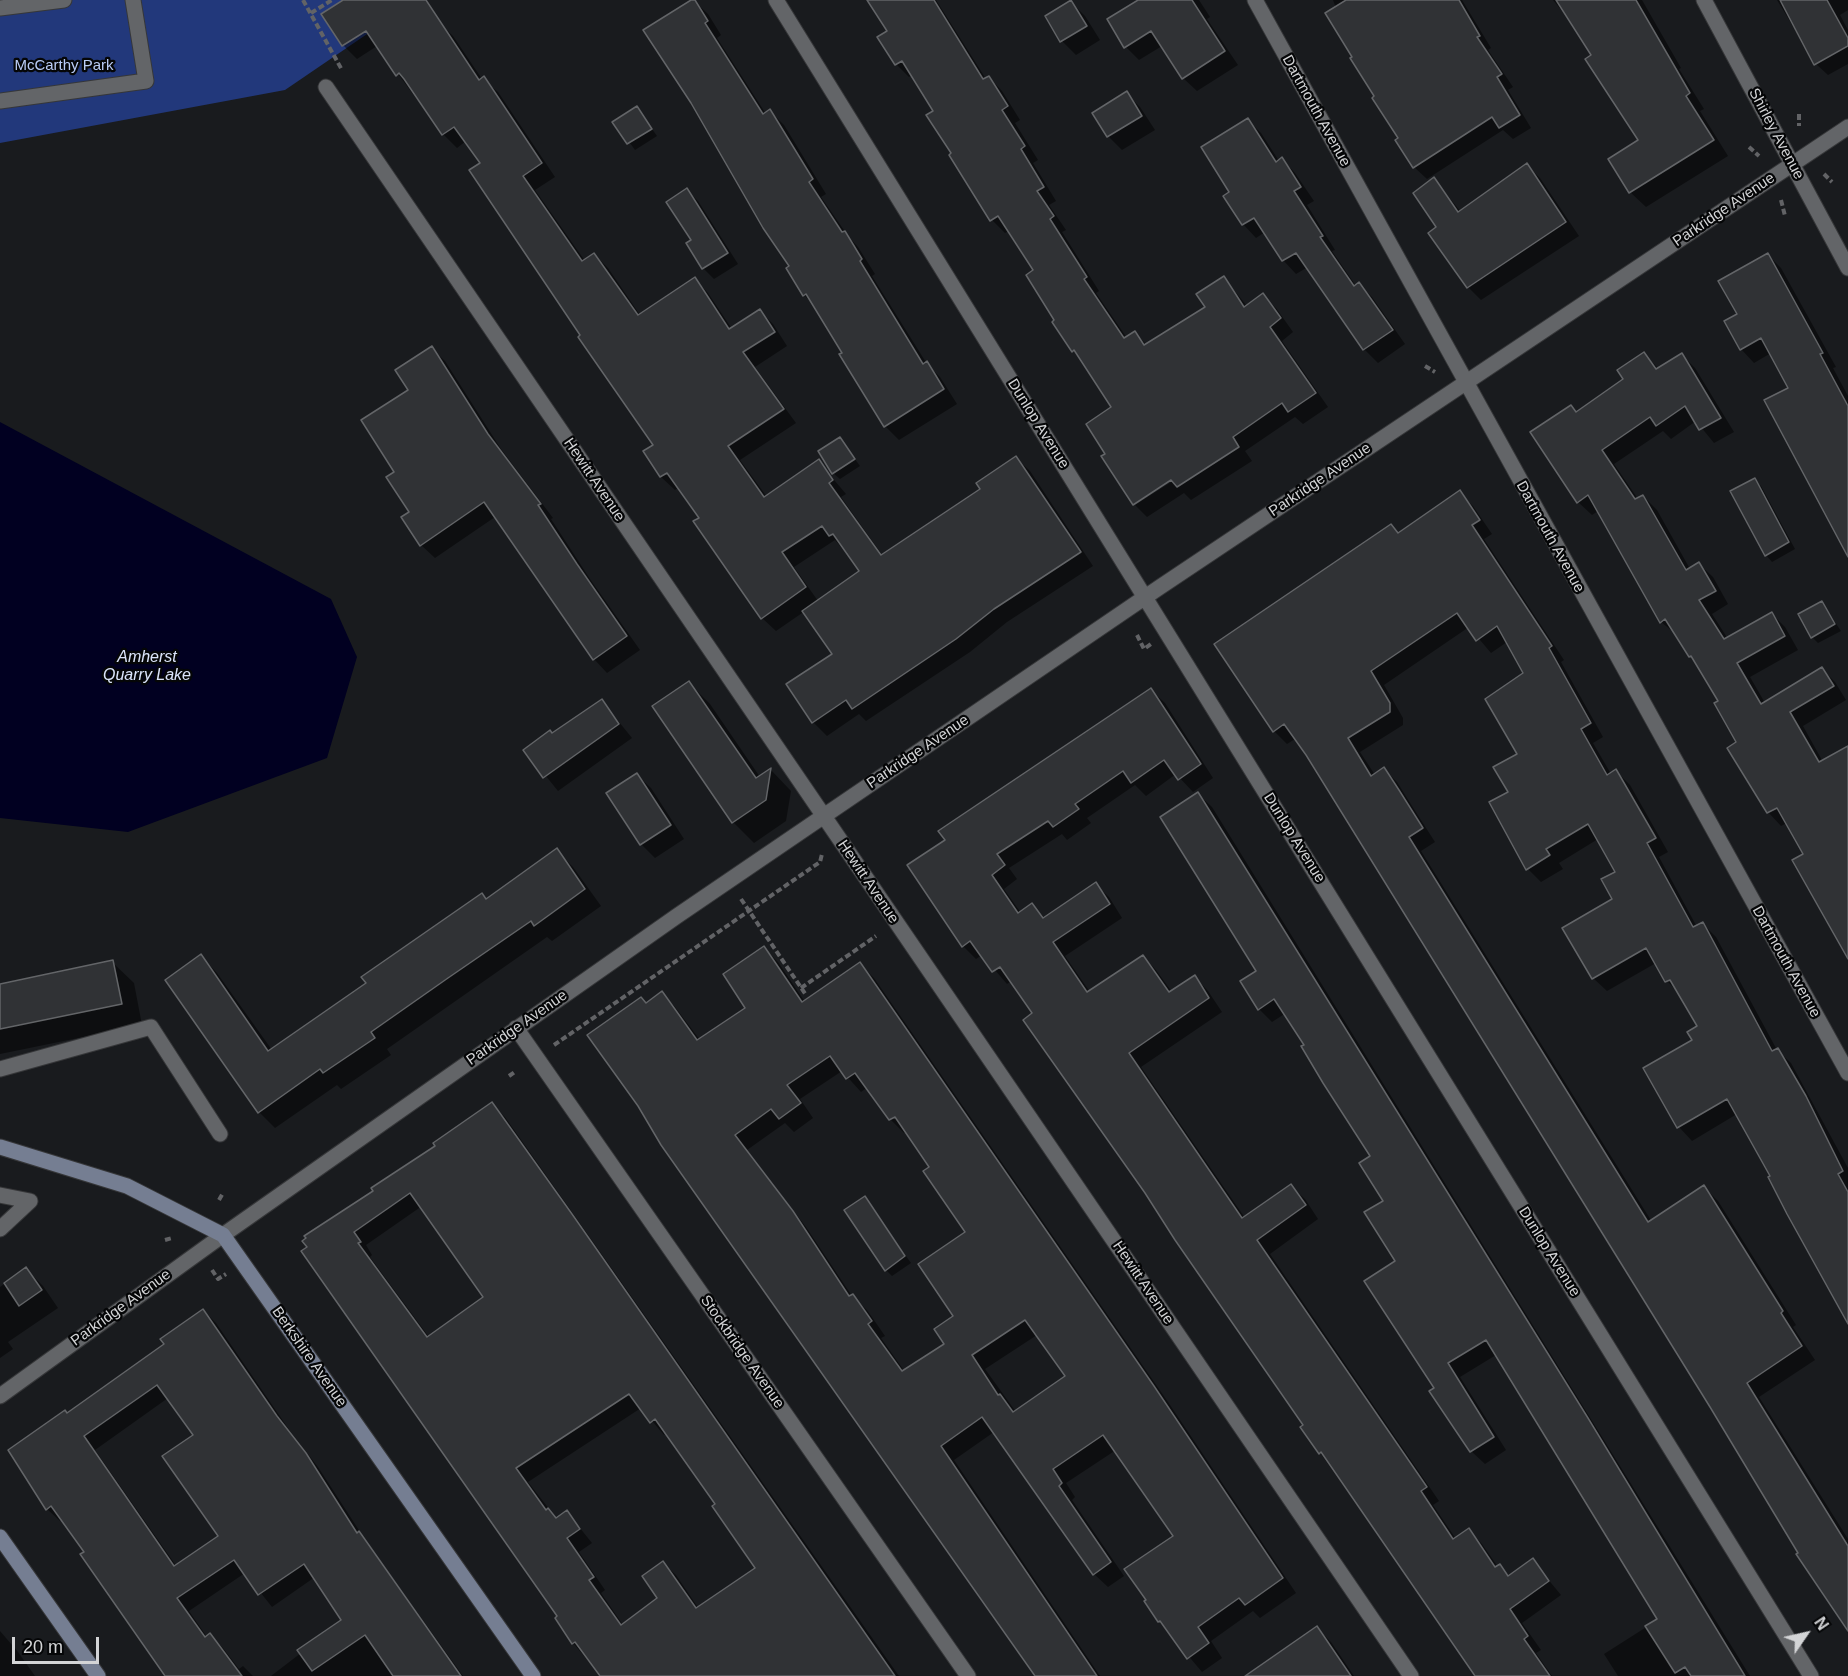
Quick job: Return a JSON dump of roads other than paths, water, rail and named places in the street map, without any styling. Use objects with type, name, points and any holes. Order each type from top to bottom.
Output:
[{"type":"street","points":[[0,8],[64,0]]},
{"type":"street","points":[[0,101],[146,81],[133,0]]},
{"type":"street","name":"Dunlop Avenue","points":[[776,0],[1811,1676]]},
{"type":"street","name":"Dartmouth Avenue","points":[[1255,0],[1848,1073]]},
{"type":"street","name":"Shirley Avenue","points":[[1704,0],[1848,268]]},
{"type":"street","name":"Hewitt Avenue","points":[[326,87],[1411,1676]]},
{"type":"street","name":"Parkridge Avenue","points":[[0,1396],[516,1028],[824,816],[1145,597],[1848,127]]},
{"type":"street","points":[[0,1069],[151,1028],[220,1134]]},
{"type":"street","name":"Stockbridge Avenue","points":[[516,1028],[968,1676]]},
{"type":"street","name":"Berkshire Avenue","points":[[0,1147],[127,1186],[223,1235],[533,1676]]},
{"type":"street","points":[[0,1195],[30,1201],[0,1229]]},
{"type":"street","points":[[0,1537],[98,1676]]},
{"type":"water","name":"Amherst Quarry Lake","points":[[0,422],[331,599],[357,657],[327,758],[128,832],[0,818]]},
{"type":"park label","name":"McCarthy Park","points":[[64,66]]}]
